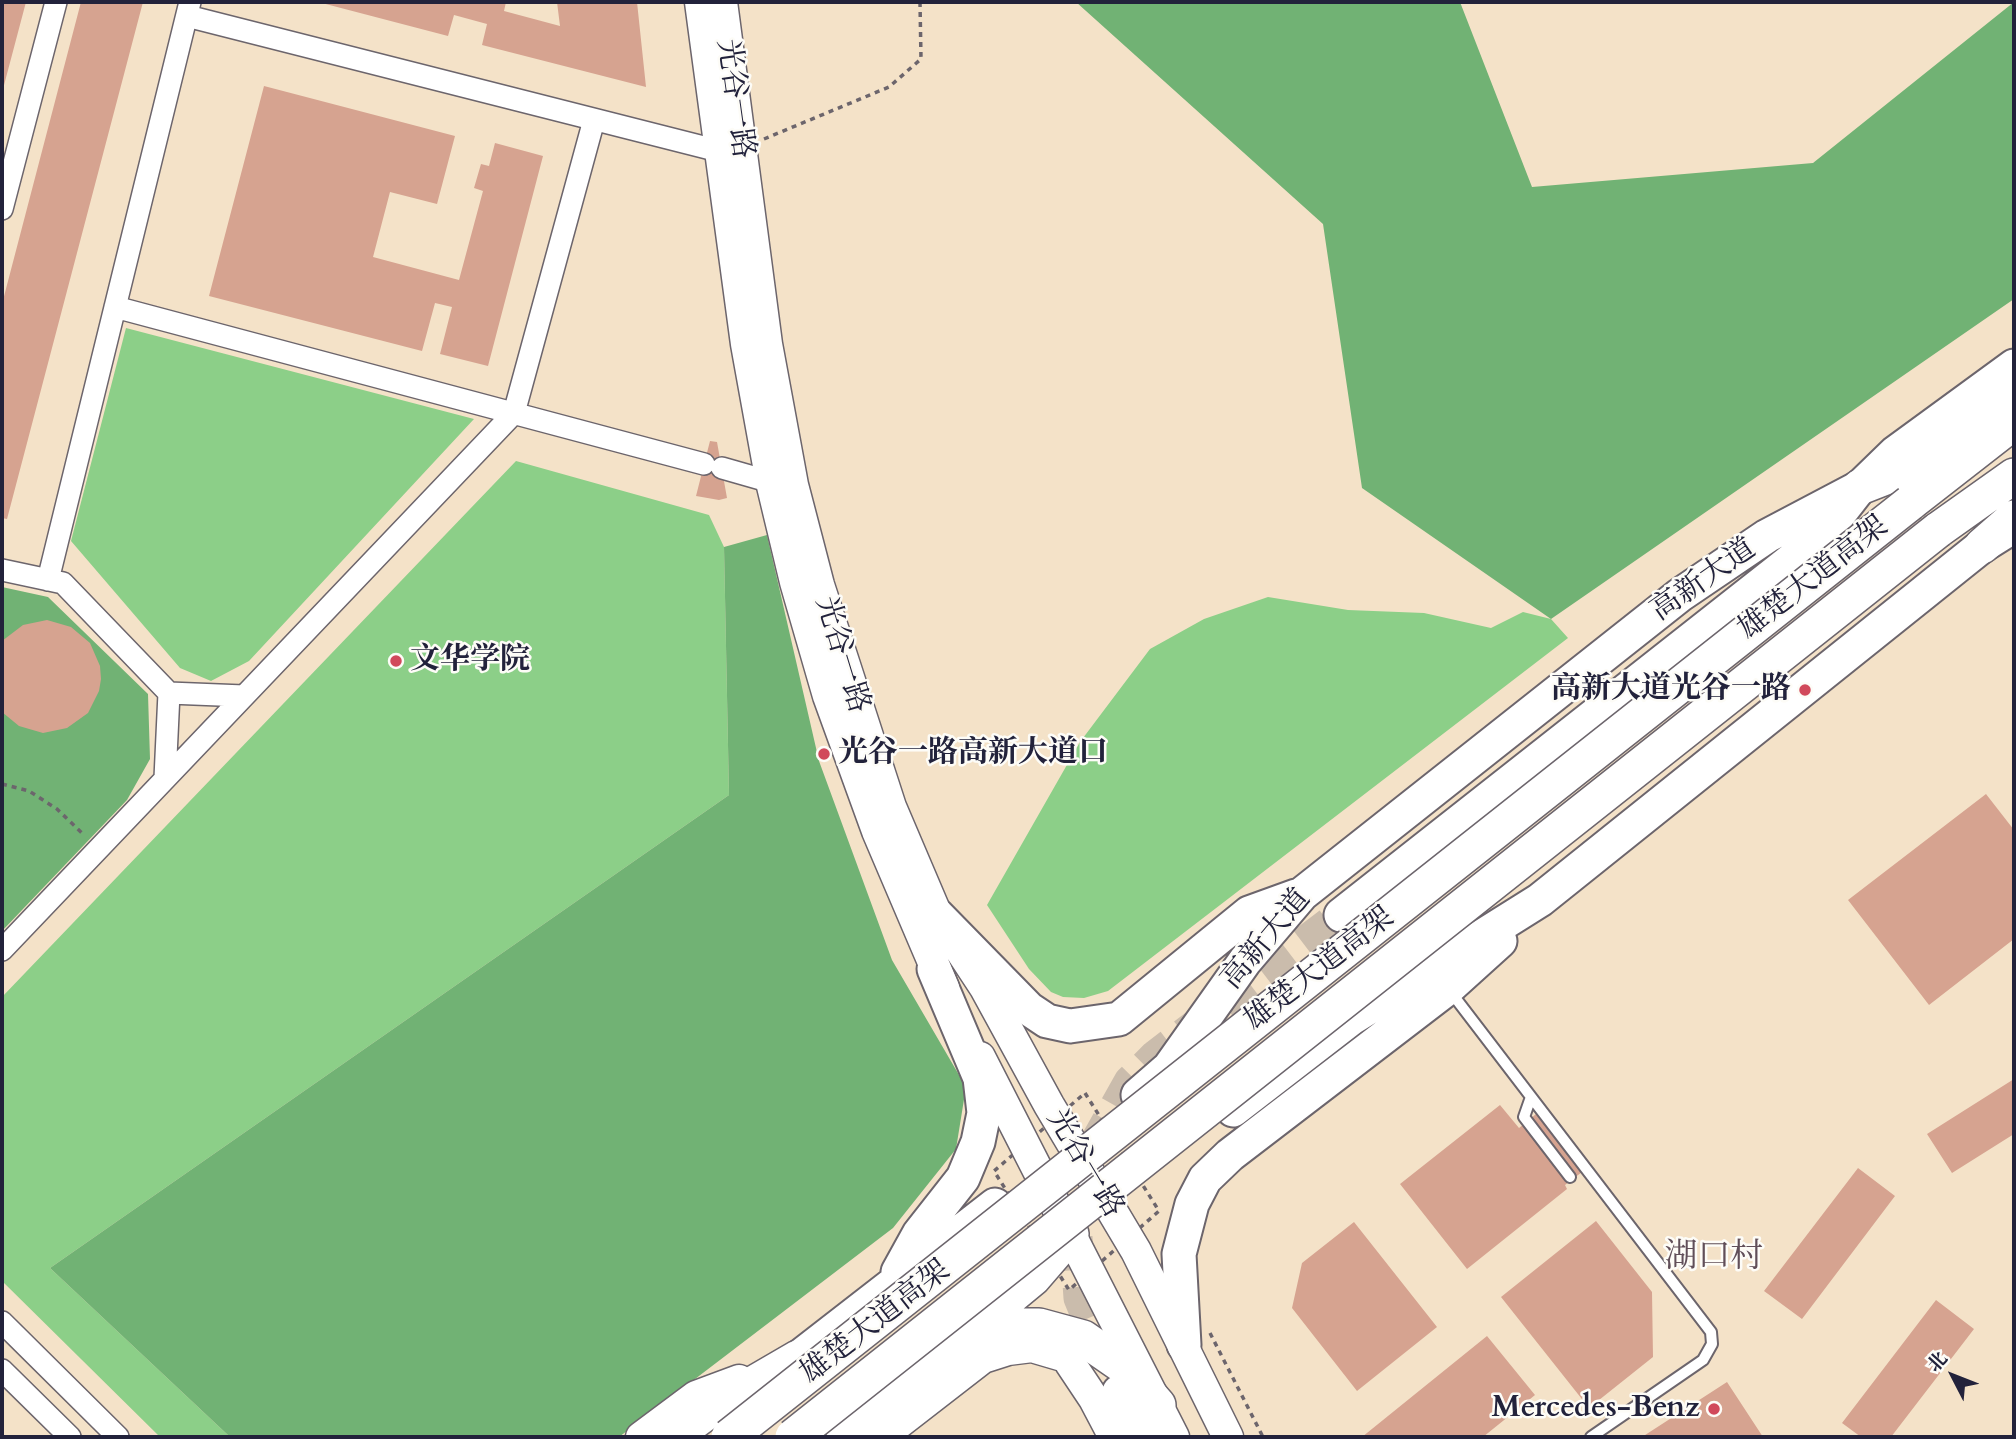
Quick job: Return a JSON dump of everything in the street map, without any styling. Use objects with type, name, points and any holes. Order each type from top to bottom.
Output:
[{"type":"highway","points":[[1860,487],[1906,469],[2014,389]]},
{"type":"highway","name":"雄楚大道高架","points":[[722,1434],[2014,422]]},
{"type":"highway","name":"雄楚大道高架","points":[[793,1437],[1938,530],[2014,477]]},
{"type":"highway","points":[[1982,546],[2014,518]]},
{"type":"highway","points":[[828,1432],[966,1340],[998,1307],[1033,1278],[1071,1234]]},
{"type":"highway","points":[[966,1340],[1006,1326],[1039,1326],[1083,1338],[1125,1367],[1160,1426]]},
{"type":"highway","points":[[673,1437],[712,1408],[798,1358]]},
{"type":"main road","name":"光谷一路","points":[[700,2],[793,485],[816,573],[891,807],[937,915],[985,988],[1109,1206],[1196,1336],[1211,1402],[1228,1437]]},
{"type":"main road","name":"光谷一路","points":[[722,2],[729,150],[746,344],[771,482],[795,582],[828,696],[877,831],[934,969],[1071,1234],[1160,1426]]},
{"type":"main road","points":[[1341,915],[1821,537],[1860,487],[1895,453],[2014,366]]},
{"type":"main road","name":"高新大道","points":[[722,1434],[798,1358],[1155,1082],[1182,1051],[1269,930],[1302,894],[1680,595],[1767,536],[1860,487]]},
{"type":"main road","points":[[828,1432],[1071,1234],[1352,1018],[1540,900],[1982,546],[2014,526]]},
{"type":"main road","points":[[937,915],[1029,1009],[1047,1021],[1070,1026],[1119,1019],[1249,914],[1302,894]]},
{"type":"main road","points":[[1196,1336],[1179,1254],[1192,1204],[1205,1179],[1230,1155],[1448,988],[1488,953],[1540,900]]},
{"type":"main road","points":[[891,1285],[919,1234],[963,1178],[978,1142],[984,1112],[980,1079],[934,969]]},
{"type":"main road","points":[[1223,992],[1217,1043],[1223,1058],[1233,1067],[1246,1072],[1292,1065]]},
{"type":"main road","points":[[977,1050],[998,1067],[1007,1067],[1011,1059],[1007,1029]]},
{"type":"main road","points":[[881,1437],[983,1358],[1008,1350],[1032,1347],[1066,1357],[1080,1376],[1114,1437]]},
{"type":"main road","points":[[642,1437],[696,1396],[798,1358]]},
{"type":"main road","points":[[1160,1426],[1164,1392],[1171,1375],[1189,1379],[1211,1402]]},
{"type":"main road","points":[[722,1434],[792,1377],[822,1376],[836,1382],[839,1396],[828,1432]]},
{"type":"main road","points":[[1119,1392],[1160,1426]]},
{"type":"street","points":[[2,209],[11,133],[56,2]]},
{"type":"street","points":[[48,580],[188,9],[594,120],[729,150]]},
{"type":"street","points":[[2,950],[514,413],[594,120]]},
{"type":"street","points":[[115,307],[771,482]]},
{"type":"street","points":[[2,570],[63,583],[169,693],[244,696]]},
{"type":"street","points":[[166,778],[169,693]]},
{"type":"street","points":[[2,1322],[118,1437]]},
{"type":"street","points":[[2,1370],[70,1437]]},
{"type":"lane","points":[[1448,988],[1711,1332],[1712,1344],[1703,1360],[1591,1437]]},
{"type":"lane","points":[[1531,1097],[1524,1116],[1570,1177]]},
{"type":"path","points":[[729,150],[889,87],[921,59],[920,2]]},
{"type":"path","points":[[2,785],[29,791],[57,809],[98,849]]},
{"type":"path","points":[[1196,1336],[1263,1437]]},
{"type":"green space","points":[[1076,2],[1460,2],[1532,187],[1813,163],[2014,2],[2014,299],[1551,619],[1362,488],[1323,224]]},
{"type":"green space","points":[[126,328],[474,419],[249,661],[211,681],[180,668],[71,541]]},
{"type":"green space","points":[[516,461],[709,515],[724,547],[729,795],[50,1268],[230,1437],[160,1437],[2,1281],[2,997]]},
{"type":"green space","points":[[767,535],[819,761],[892,960],[966,1087],[956,1149],[893,1228],[619,1437],[230,1437],[50,1268],[729,795],[724,547]]},
{"type":"green space","points":[[2,587],[48,597],[148,694],[150,759],[127,800],[2,931]]},
{"type":"green space","points":[[1268,597],[1348,610],[1424,613],[1491,628],[1523,612],[1551,619],[1568,638],[1108,991],[1084,998],[1063,997],[1051,992],[1029,969],[987,905],[1080,742],[1150,649],[1204,619]]},
{"type":"building","points":[[2,2],[26,2],[3,89],[2,89]]},
{"type":"building","points":[[81,2],[143,2],[7,519],[2,518],[2,304]]},
{"type":"building","points":[[318,2],[506,2],[504,11],[560,26],[557,2],[637,2],[646,87],[482,45],[487,24],[454,15],[448,36]]},
{"type":"building","points":[[264,86],[455,136],[437,204],[390,192],[373,257],[459,280],[483,191],[474,188],[481,164],[489,166],[495,143],[543,156],[488,366],[440,354],[452,307],[435,303],[422,351],[209,296]]},
{"type":"building","points":[[710,441],[717,442],[727,498],[719,500],[696,496]]},
{"type":"building","points":[[47,620],[71,627],[90,643],[100,666],[101,679],[99,691],[88,713],[67,728],[43,733],[19,726],[2,712],[2,641],[23,625]]},
{"type":"building","points":[[1986,794],[2014,830],[2014,939],[1929,1005],[1848,900]]},
{"type":"building","points":[[2014,1079],[2014,1134],[1952,1173],[1927,1134]]},
{"type":"building","points":[[1500,1105],[1519,1128],[1536,1114],[1582,1172],[1565,1185],[1567,1189],[1467,1269],[1400,1184]]},
{"type":"building","points":[[1858,1168],[1895,1196],[1802,1319],[1764,1291]]},
{"type":"building","points":[[1596,1221],[1652,1292],[1653,1357],[1589,1408],[1501,1297]]},
{"type":"building","points":[[1354,1222],[1437,1327],[1357,1391],[1292,1308],[1302,1263]]},
{"type":"building","points":[[1936,1300],[1974,1329],[1891,1437],[1861,1437],[1842,1423]]},
{"type":"building","points":[[1487,1336],[1535,1395],[1524,1404],[1483,1437],[1362,1437]]},
{"type":"building","name":"Mercedes-Benz","points":[[1727,1382],[1763,1437],[1642,1437]]},
{"type":"tunnel","points":[[1092,1150],[1130,1082],[1156,1056],[1341,915]]},
{"type":"tunnel","points":[[1076,1237],[1080,1298],[1107,1363]]},
{"type":"place","name":"文华学院","points":[[396,661]]},
{"type":"place","name":"高新大道光谷一路","points":[[1805,690]]},
{"type":"place","name":"光谷一路高新大道口","points":[[824,754]]},
{"type":"place","name":"Mercedes-Benz","points":[[1714,1409]]},
{"type":"district","name":"湖口村","points":[[1714,1258]]}]
